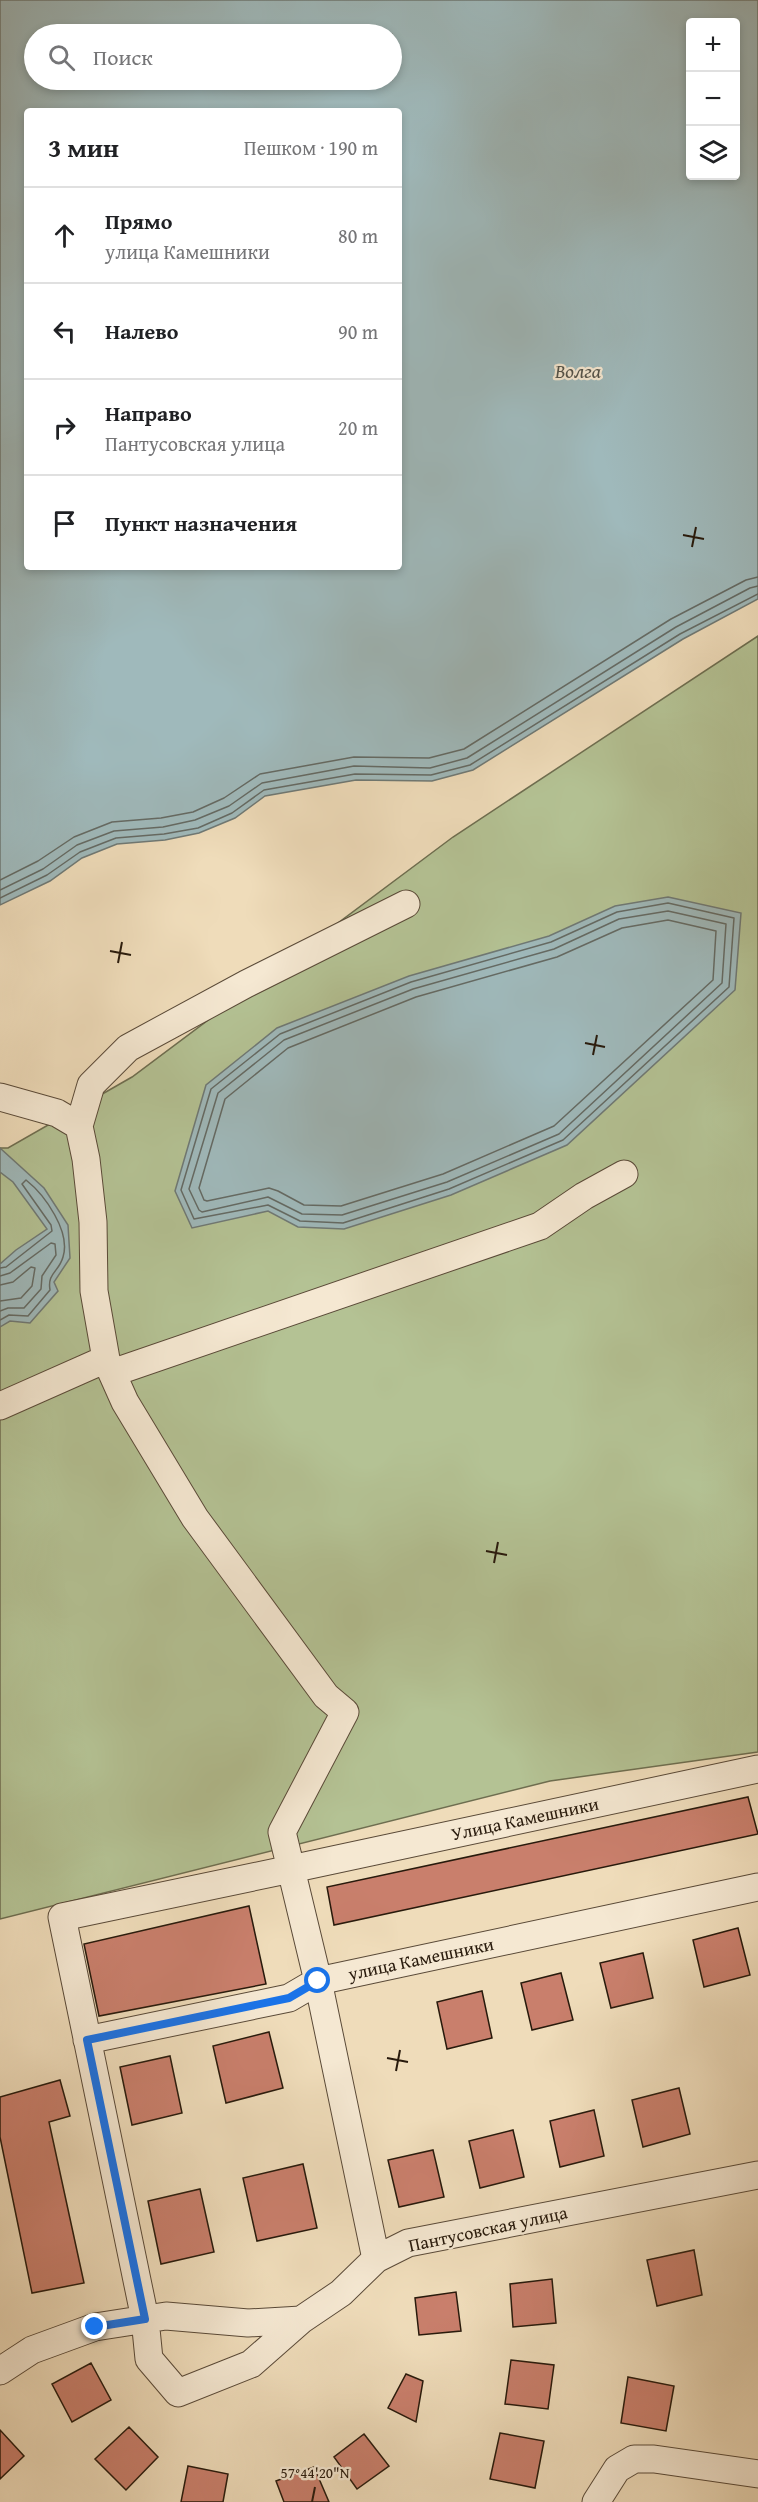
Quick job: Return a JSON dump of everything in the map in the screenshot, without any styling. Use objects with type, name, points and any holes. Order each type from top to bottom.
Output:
[{"type":"street","points":[[376,2259],[318,1981],[282,1832],[345,1712],[326,1696],[195,1518],[125,1402],[109,1366],[94,1291],[93,1222],[86,1159],[79,1126],[90,1085],[128,1048],[246,984],[406,904]]},
{"type":"street","points":[[0,1097],[57,1113],[79,1126]]},
{"type":"street","points":[[0,1406],[109,1366],[540,1226],[584,1196],[624,1174]]},
{"type":"street","name":"Улица Камешники","points":[[87,2040],[62,1917],[758,1769]]},
{"type":"street","name":"улица Камешники","points":[[87,2040],[289,1998],[318,1981],[758,1887]]},
{"type":"street","points":[[87,2040],[145,2319]]},
{"type":"street","name":"Пантусовская улица","points":[[145,2319],[149,2359],[178,2392],[251,2364],[301,2320],[341,2293],[376,2259],[408,2243],[758,2175]]},
{"type":"street","points":[[0,2371],[32,2350],[95,2327],[166,2316],[248,2323],[301,2320]]},
{"type":"street","points":[[596,2502],[617,2469],[634,2459],[654,2459],[758,2475]]},
{"type":"green space","points":[[758,636],[758,1752],[550,1781],[0,1919],[0,1148],[8,1148],[132,1077],[453,837]]},
{"type":"water","name":"Волга","points":[[0,0],[758,0],[758,599],[683,639],[473,770],[432,781],[356,780],[265,796],[235,818],[199,833],[165,840],[117,844],[82,858],[50,881],[0,905]]},
{"type":"water","points":[[668,897],[741,913],[735,990],[567,1145],[451,1195],[344,1229],[298,1227],[268,1211],[192,1228],[175,1191],[206,1085],[277,1028],[409,976],[549,936],[615,906]]},
{"type":"water","points":[[0,1148],[44,1188],[68,1225],[70,1258],[54,1282],[58,1291],[30,1323],[10,1321],[0,1327],[0,1264],[47,1229],[13,1182],[0,1172]]},
{"type":"building","points":[[748,1797],[758,1834],[334,1925],[327,1887]]},
{"type":"building","points":[[249,1906],[266,1984],[99,2016],[84,1944]]},
{"type":"building","points":[[738,1928],[750,1975],[704,1987],[693,1940]]},
{"type":"building","points":[[643,1953],[653,1998],[611,2008],[600,1963]]},
{"type":"building","points":[[561,1973],[573,2020],[532,2030],[521,1983]]},
{"type":"building","points":[[482,1991],[492,2038],[447,2049],[437,2002]]},
{"type":"building","points":[[269,2032],[283,2088],[226,2103],[213,2046]]},
{"type":"building","points":[[170,2056],[182,2113],[132,2125],[120,2067]]},
{"type":"building","points":[[60,2080],[70,2116],[49,2122],[84,2283],[32,2293],[0,2137],[0,2097]]},
{"type":"building","points":[[679,2088],[690,2134],[643,2147],[632,2100]]},
{"type":"building","points":[[594,2110],[604,2156],[560,2167],[550,2121]]},
{"type":"building","points":[[513,2130],[524,2177],[480,2188],[469,2141]]},
{"type":"building","points":[[433,2150],[444,2197],[399,2207],[388,2160]]},
{"type":"building","points":[[303,2164],[317,2228],[257,2241],[243,2178]]},
{"type":"building","points":[[200,2189],[214,2252],[161,2264],[148,2201]]},
{"type":"building","points":[[694,2250],[702,2295],[657,2306],[647,2260]]},
{"type":"building","points":[[552,2279],[556,2323],[513,2327],[510,2284]]},
{"type":"building","points":[[456,2292],[461,2331],[419,2335],[415,2298]]},
{"type":"building","points":[[511,2360],[554,2365],[548,2409],[505,2404]]},
{"type":"building","points":[[91,2363],[111,2400],[72,2422],[52,2384]]},
{"type":"building","points":[[406,2374],[423,2381],[416,2422],[388,2408]]},
{"type":"building","points":[[628,2377],[674,2386],[666,2431],[621,2423]]},
{"type":"building","points":[[129,2427],[158,2457],[126,2490],[95,2459]]},
{"type":"building","points":[[0,2430],[24,2456],[0,2479]]},
{"type":"building","points":[[500,2433],[544,2441],[535,2488],[490,2479]]},
{"type":"building","points":[[364,2434],[389,2466],[357,2489],[334,2457]]},
{"type":"building","points":[[188,2466],[228,2474],[223,2502],[181,2502]]},
{"type":"building","points":[[314,2467],[329,2502],[284,2502],[276,2481]]},
{"type":"route","points":[[95,2327],[145,2319],[87,2040],[289,1998],[318,1981]]}]
